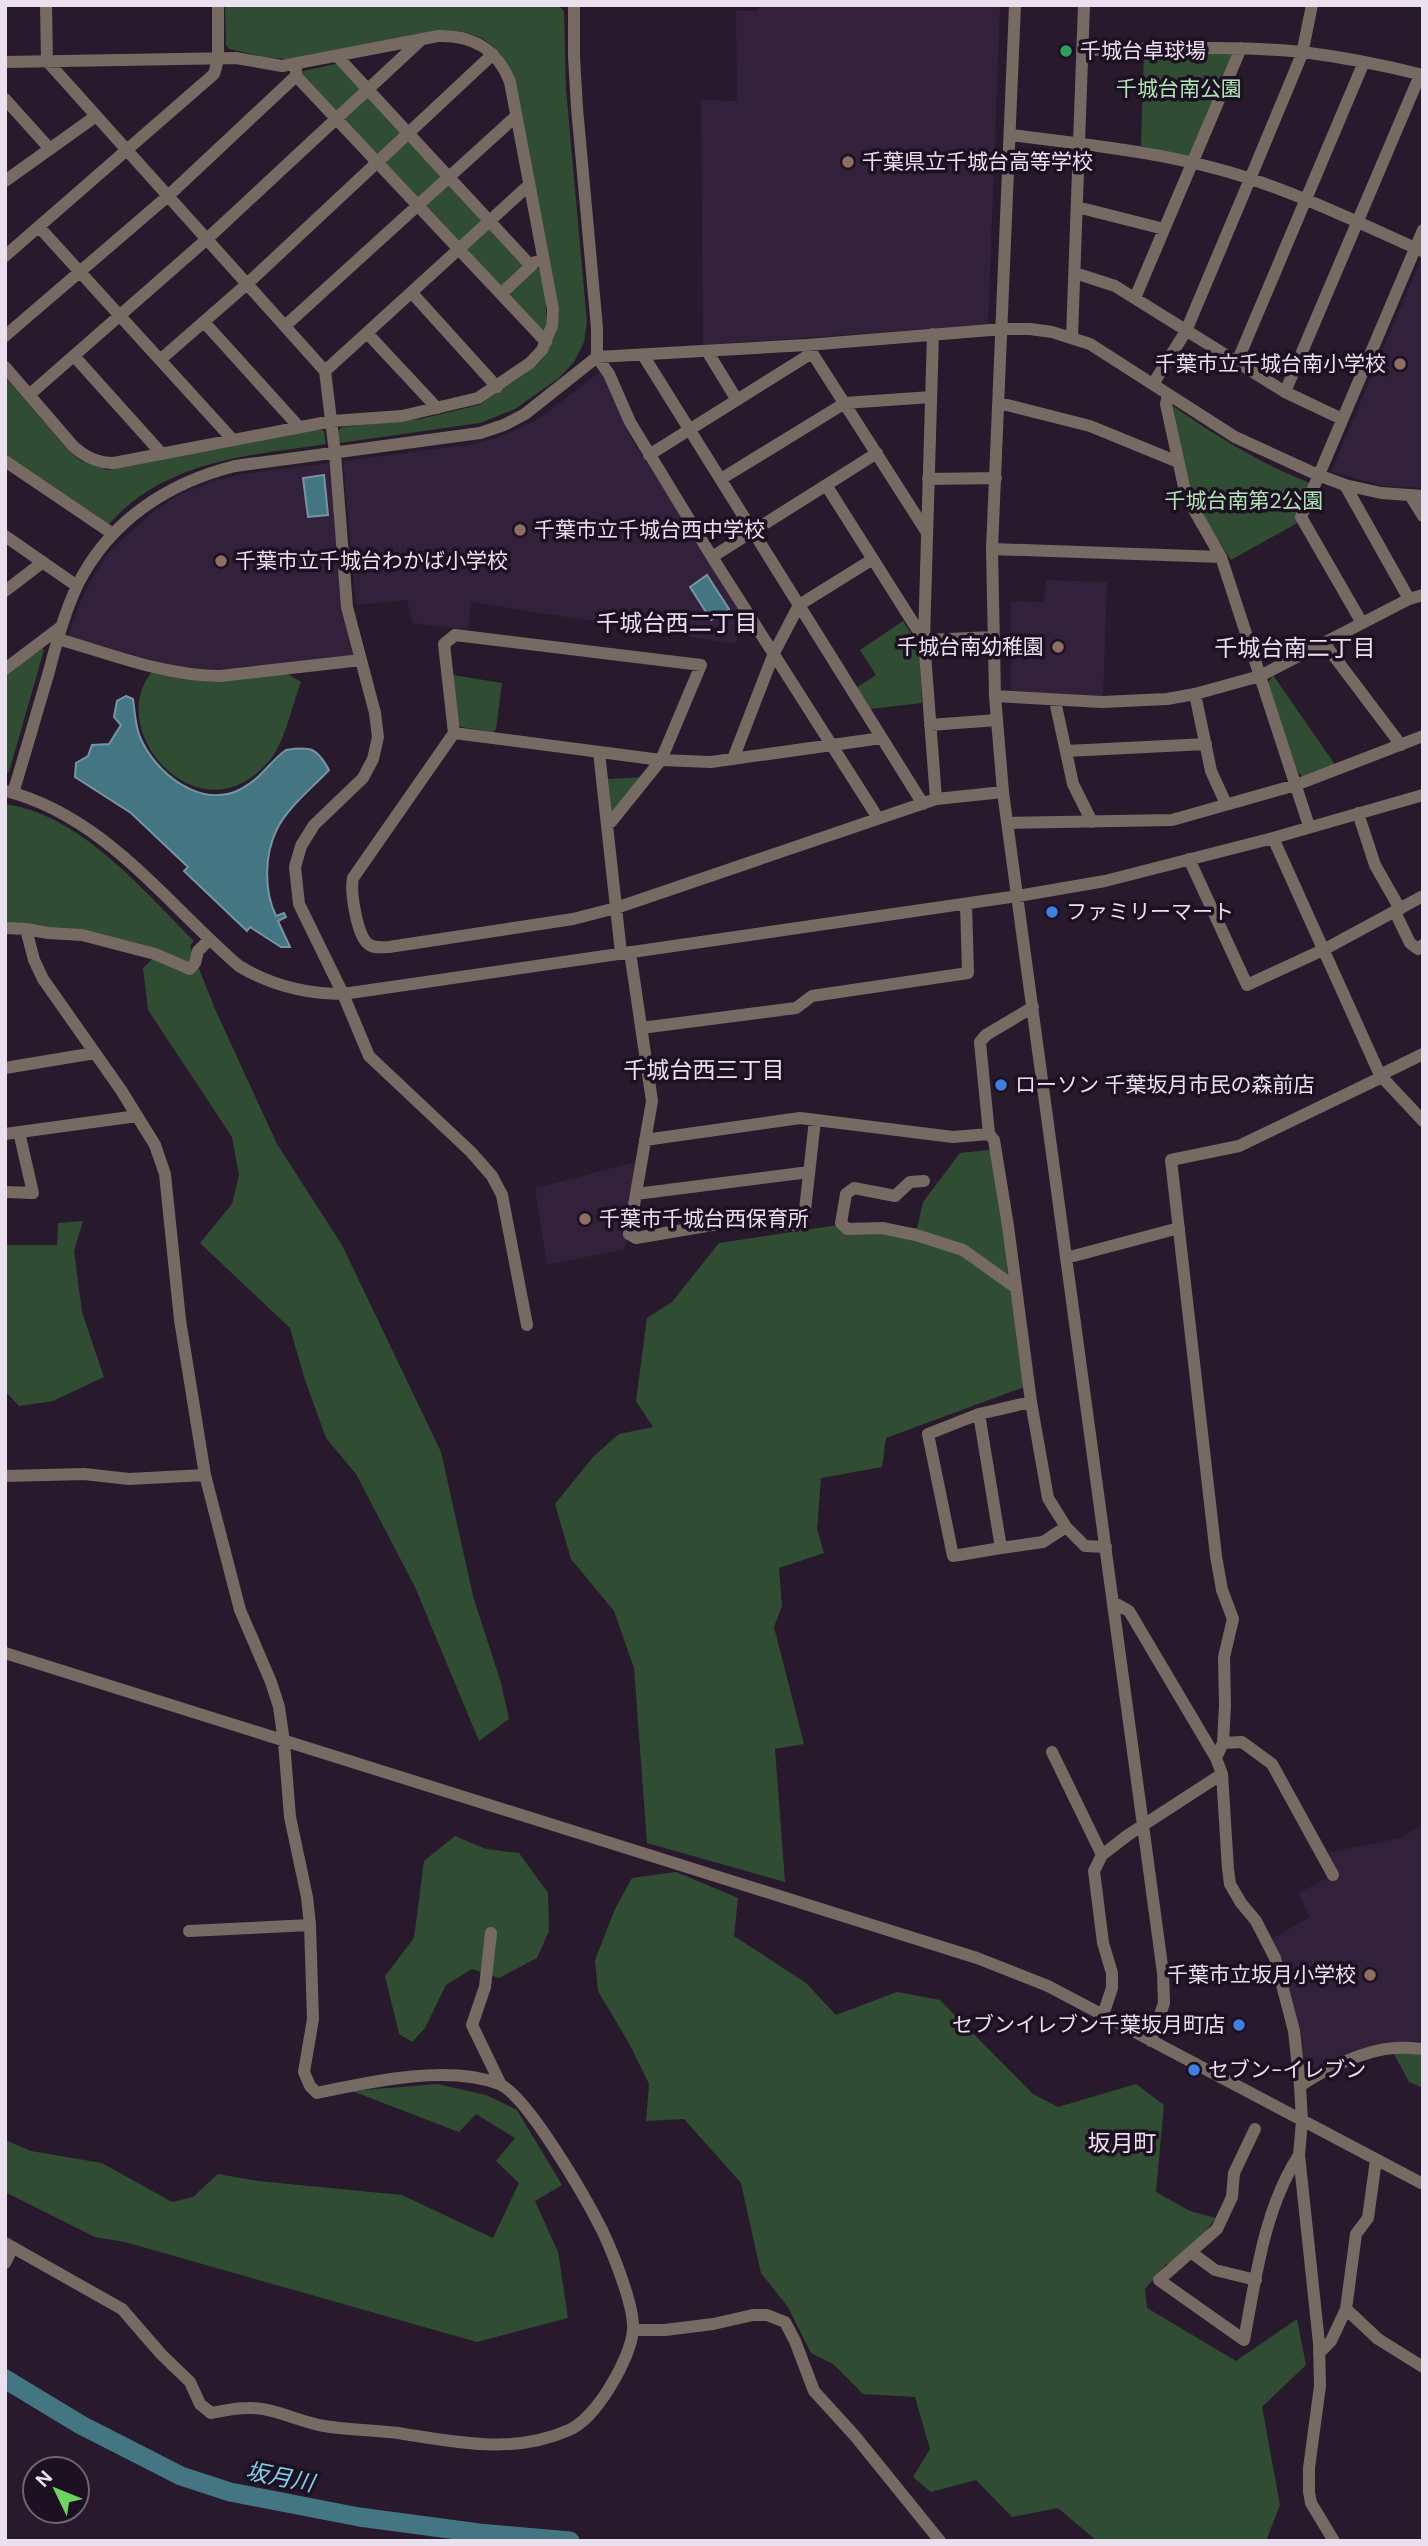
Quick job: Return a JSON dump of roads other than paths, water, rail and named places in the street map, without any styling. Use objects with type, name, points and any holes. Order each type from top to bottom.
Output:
[{"type":"street","points":[[46,5],[47,61],[325,371],[335,453],[344,589],[378,737],[373,760],[362,778],[314,825],[301,846],[295,867],[299,904],[343,994],[369,1056],[471,1152],[492,1176],[502,1195],[527,1325]]},
{"type":"street","points":[[5,256],[215,74],[218,60],[218,5]]},
{"type":"street","points":[[574,5],[574,57],[597,328],[597,357],[649,455],[878,818]]},
{"type":"street","points":[[1015,5],[992,549],[995,696],[1003,792],[1163,1973],[1164,2003],[1151,2040]]},
{"type":"street","points":[[1072,337],[1084,5]]},
{"type":"street","points":[[1153,384],[1186,331],[1250,179],[1302,52],[1312,5]]},
{"type":"street","points":[[5,336],[168,195],[296,70],[337,56],[422,39],[458,35],[493,54],[503,66],[510,82],[553,309],[552,326],[546,342],[530,363],[497,387],[478,398],[402,416],[332,421],[114,463],[84,456],[5,367]]},
{"type":"street","points":[[29,395],[207,239],[422,39]]},
{"type":"street","points":[[1083,50],[1241,48],[1302,52],[1422,75],[1284,392]]},
{"type":"street","points":[[1135,298],[1241,48]]},
{"type":"street","points":[[160,360],[247,284],[493,54]]},
{"type":"street","points":[[337,56],[531,265]]},
{"type":"street","points":[[5,62],[236,58],[296,70],[336,119],[546,342]]},
{"type":"street","points":[[1237,362],[1364,62]]},
{"type":"street","points":[[5,99],[50,149]]},
{"type":"street","points":[[5,181],[96,116]]},
{"type":"street","points":[[285,326],[516,117]]},
{"type":"street","points":[[1011,135],[1137,151],[1250,179],[1419,250]]},
{"type":"street","points":[[325,371],[529,185]]},
{"type":"street","points":[[1077,207],[1164,229]]},
{"type":"street","points":[[39,227],[233,440]]},
{"type":"street","points":[[1362,623],[1301,517],[1342,419],[1419,250],[1423,230]]},
{"type":"street","points":[[501,293],[543,254]]},
{"type":"street","points":[[1075,273],[1115,286],[1284,392],[1342,419]]},
{"type":"street","points":[[412,293],[497,387]]},
{"type":"street","points":[[204,322],[299,427]]},
{"type":"street","points":[[1423,516],[1417,496],[1381,493],[1345,485],[1318,475],[1236,437],[1090,344],[1072,337],[1030,329],[1003,329],[933,334],[810,349],[597,357],[535,407],[504,425],[480,433],[256,462],[202,475],[150,501],[113,534],[87,567],[77,586],[9,792],[44,804],[95,832],[239,966],[259,978],[290,989],[320,994],[343,994],[966,904],[1105,881],[1273,838],[1423,795]]},
{"type":"street","points":[[367,333],[437,408]]},
{"type":"street","points":[[929,802],[930,725],[924,640],[933,334]]},
{"type":"street","points":[[649,455],[737,400],[810,349]]},
{"type":"street","points":[[810,349],[926,531]]},
{"type":"street","points":[[707,351],[737,400]]},
{"type":"street","points":[[643,355],[882,738],[929,802]]},
{"type":"street","points":[[74,356],[162,454]]},
{"type":"street","points":[[1168,394],[1166,404],[1186,496],[1221,557],[1309,826]]},
{"type":"street","points":[[721,479],[845,403],[931,397]]},
{"type":"street","points":[[999,403],[1090,426],[1178,462]]},
{"type":"street","points":[[712,557],[877,453]]},
{"type":"street","points":[[5,461],[113,534]]},
{"type":"street","points":[[928,479],[996,478]]},
{"type":"street","points":[[826,485],[924,640]]},
{"type":"street","points":[[1345,485],[1409,599]]},
{"type":"street","points":[[5,537],[77,586]]},
{"type":"street","points":[[992,549],[1221,557]]},
{"type":"street","points":[[733,759],[774,653],[799,606],[873,559]]},
{"type":"street","points":[[5,591],[43,562]]},
{"type":"street","points":[[995,696],[1055,701],[1136,701],[1195,694],[1260,676],[1409,599],[1423,595]]},
{"type":"street","points":[[60,632],[164,670],[199,676],[232,675],[361,660]]},
{"type":"street","points":[[5,669],[60,632]]},
{"type":"street","points":[[607,822],[611,822],[661,760],[701,665],[454,635],[444,644],[454,733],[353,878],[351,887],[360,932],[373,947],[388,947],[573,919],[616,908],[929,802],[1003,792]]},
{"type":"street","points":[[924,640],[994,637]]},
{"type":"street","points":[[1324,643],[1401,745]]},
{"type":"street","points":[[1195,694],[1211,771],[1226,804]]},
{"type":"street","points":[[1055,701],[1073,784],[1092,821]]},
{"type":"street","points":[[930,725],[997,720]]},
{"type":"street","points":[[454,733],[661,760],[711,762],[882,738]]},
{"type":"street","points":[[1008,823],[1172,820],[1296,785],[1423,736]]},
{"type":"street","points":[[1066,751],[1206,744]]},
{"type":"street","points":[[599,752],[616,908],[641,1028],[652,1101],[629,1234],[636,1238],[724,1223],[798,1225],[804,1219],[815,1121]]},
{"type":"street","points":[[1358,813],[1375,865],[1398,910],[1410,943],[1418,949],[1423,945]]},
{"type":"street","points":[[1273,838],[1381,1076],[1423,1121]]},
{"type":"street","points":[[1189,859],[1247,985],[1325,949],[1423,896]]},
{"type":"street","points":[[641,1028],[796,1008],[812,996],[968,974],[966,904]]},
{"type":"street","points":[[5,928],[82,935],[155,954],[190,969],[195,963],[198,951],[209,940]]},
{"type":"street","points":[[5,2263],[9,2245],[122,2309],[161,2354],[190,2382],[200,2404],[211,2413],[250,2407],[322,2426],[396,2433],[465,2444],[499,2446],[536,2441],[572,2429],[590,2416],[614,2381],[633,2330],[618,2271],[602,2230],[540,2127],[512,2092],[501,2085],[472,2077],[447,2076],[376,2080],[317,2093],[310,2086],[304,2072],[313,2019],[310,1925],[290,1817],[279,1707],[240,1610],[205,1475],[180,1320],[165,1174],[155,1145],[137,1116],[43,979],[34,960],[26,929]]},
{"type":"street","points":[[1033,1007],[986,1035],[980,1042],[989,1134],[994,1140],[1009,1226],[1031,1402],[1048,1498],[1066,1527],[1085,1546],[1105,1547]]},
{"type":"street","points":[[5,1068],[95,1053]]},
{"type":"street","points":[[1216,1758],[1223,1742],[1226,1705],[1224,1657],[1233,1619],[1222,1590],[1216,1556],[1171,1160],[1240,1146],[1423,1054]]},
{"type":"street","points":[[5,1134],[137,1116]]},
{"type":"street","points":[[645,1140],[800,1118],[953,1137],[989,1134]]},
{"type":"street","points":[[5,1192],[33,1193],[19,1132]]},
{"type":"street","points":[[636,1194],[809,1172]]},
{"type":"street","points":[[924,1181],[910,1182],[895,1196],[854,1188],[846,1194],[841,1223],[847,1229],[882,1228],[916,1235],[963,1250],[1015,1287]]},
{"type":"street","points":[[1066,1258],[1179,1228]]},
{"type":"street","points":[[1031,1402],[979,1414],[928,1434],[953,1556],[1043,1542],[1066,1527]]},
{"type":"street","points":[[979,1414],[1001,1548]]},
{"type":"street","points":[[5,1476],[84,1474],[129,1479],[205,1475]]},
{"type":"street","points":[[1113,1602],[1129,1611],[1216,1758],[1222,1774],[1230,1884],[1266,1938],[1275,1958],[1294,2031],[1302,2121],[1299,2155],[1320,2353],[1320,2386],[1309,2468],[1309,2492],[1311,2503],[1334,2541]]},
{"type":"street","points":[[5,1653],[977,1958],[1048,1986],[1423,2184]]},
{"type":"street","points":[[1223,1742],[1242,1742],[1272,1764],[1333,1875]]},
{"type":"street","points":[[1052,1752],[1102,1856]]},
{"type":"street","points":[[1103,2015],[1112,1980],[1103,1943],[1094,1871],[1102,1856],[1222,1774]]},
{"type":"street","points":[[189,1931],[310,1925]]},
{"type":"street","points":[[491,1933],[485,1987],[472,2025],[501,2085]]},
{"type":"street","points":[[1300,2086],[1318,2073],[1377,2051],[1394,2048],[1423,2049]]},
{"type":"street","points":[[1255,2129],[1234,2173],[1231,2197],[1217,2229],[1159,2280],[1244,2340],[1276,2199],[1299,2155]]},
{"type":"street","points":[[1320,2353],[1331,2341],[1346,2309],[1356,2234],[1368,2218],[1376,2160]]},
{"type":"street","points":[[1192,2253],[1215,2270],[1256,2280]]},
{"type":"street","points":[[1346,2309],[1378,2339],[1423,2367]]},
{"type":"street","points":[[633,2330],[713,2325],[753,2315],[767,2315],[785,2322],[814,2390],[940,2541]]},
{"type":"waterway","name":"坂月川","points":[[5,2379],[81,2425],[181,2476],[230,2492],[359,2517],[479,2533],[570,2541]]},
{"type":"place","name":"千城台卓球場","points":[[1066,51]]},
{"type":"place","name":"千葉県立千城台高等学校","points":[[848,162]]},
{"type":"place","name":"千葉市立千城台南小学校","points":[[1400,364]]},
{"type":"place","name":"千葉市立千城台西中学校","points":[[520,530]]},
{"type":"place","name":"千葉市立千城台わかば小学校","points":[[221,561]]},
{"type":"place","name":"千城台南幼稚園","points":[[1058,647]]},
{"type":"place","name":"ファミリーマート","points":[[1052,912]]},
{"type":"place","name":"ローソン 千葉坂月市民の森前店","points":[[1001,1085]]},
{"type":"place","name":"千葉市千城台西保育所","points":[[585,1219]]},
{"type":"place","name":"千葉市立坂月小学校","points":[[1370,1975]]},
{"type":"place","name":"セブンイレブン千葉坂月町店","points":[[1239,2025]]},
{"type":"place","name":"セブン-イレブン","points":[[1194,2070]]},
{"type":"district","name":"千城台西二丁目","points":[[677,623]]},
{"type":"district","name":"千城台南二丁目","points":[[1295,648]]},
{"type":"district","name":"千城台西三丁目","points":[[704,1070]]},
{"type":"district","name":"坂月町","points":[[1122,2143]]},
{"type":"park label","name":"千城台南公園","points":[[1179,89]]},
{"type":"park label","name":"千城台南第2公園","points":[[1244,501]]}]
